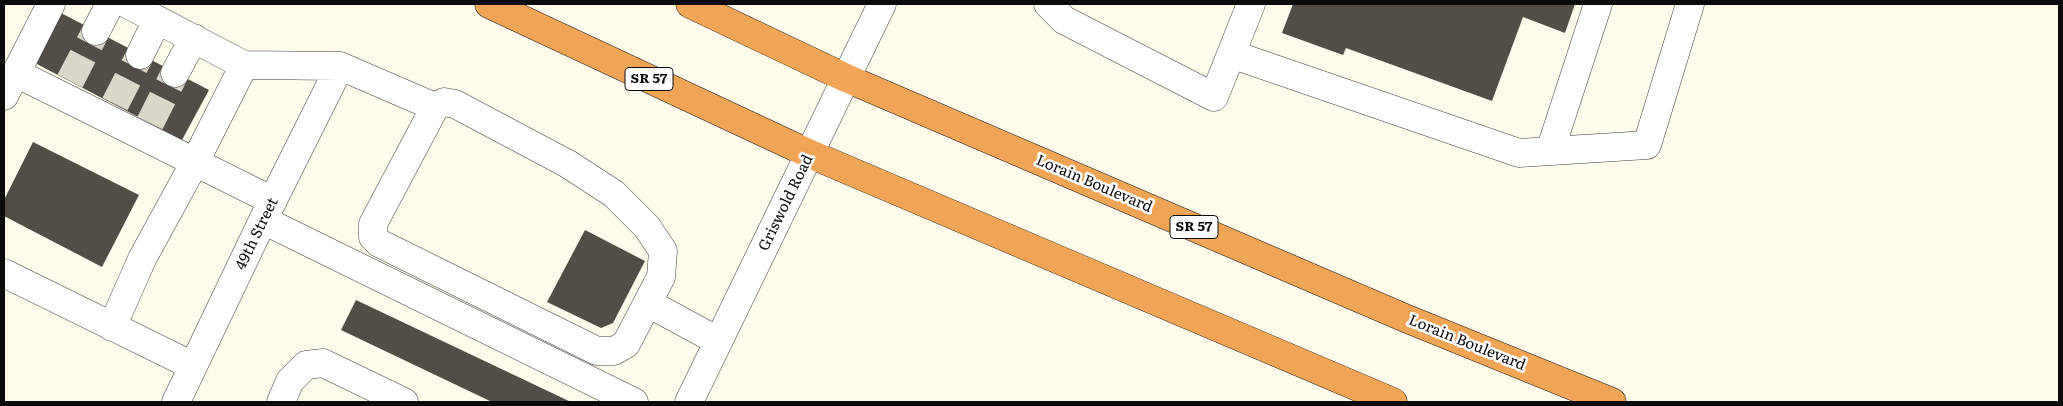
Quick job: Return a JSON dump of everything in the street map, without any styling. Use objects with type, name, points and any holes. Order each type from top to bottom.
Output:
[{"type":"highway","name":"SR 57","points":[[489,4],[810,154],[1393,402]]},
{"type":"highway","name":"Lorain Boulevard","points":[[690,4],[846,78],[1405,318],[1612,402]]},
{"type":"street","points":[[51,4],[10,85],[66,89],[111,111],[147,130],[268,211],[634,402]]},
{"type":"street","points":[[96,31],[110,4]]},
{"type":"street","points":[[127,4],[244,65],[340,66],[435,107]]},
{"type":"street","name":"Griswold Road","points":[[689,402],[882,4]]},
{"type":"street","points":[[1048,4],[1064,20],[1214,97],[1251,4]]},
{"type":"street","points":[[1550,151],[1598,4]]},
{"type":"street","points":[[1231,54],[1519,153],[1647,144],[1690,4]]},
{"type":"street","points":[[140,55],[157,20]]},
{"type":"street","points":[[176,73],[194,38]]},
{"type":"street","points":[[112,327],[142,259],[195,162],[244,65]]},
{"type":"street","name":"49th Street","points":[[176,402],[340,66]]},
{"type":"street","points":[[444,102],[455,104],[568,164],[614,194],[647,227],[663,250],[661,277],[648,303],[626,344],[614,351],[597,351],[378,244],[373,237],[373,224],[435,107],[444,102]]},
{"type":"street","points":[[4,273],[193,366]]},
{"type":"street","points":[[648,303],[718,341]]},
{"type":"street","points":[[281,402],[290,381],[306,364],[323,363],[404,402]]},
{"type":"building","points":[[1293,4],[1575,4],[1565,33],[1523,17],[1492,101],[1346,48],[1343,55],[1282,33]]},
{"type":"building","points":[[61,13],[209,90],[182,140],[35,63]]},
{"type":"building","points":[[33,142],[139,195],[102,267],[4,216],[4,200]]},
{"type":"building","points":[[585,230],[645,261],[613,323],[601,328],[547,302]]},
{"type":"building","points":[[356,300],[571,402],[492,402],[341,330]]},
{"type":"tunnel","points":[[70,81],[96,31]]},
{"type":"tunnel","points":[[115,104],[140,55]]},
{"type":"tunnel","points":[[150,123],[175,73]]}]
